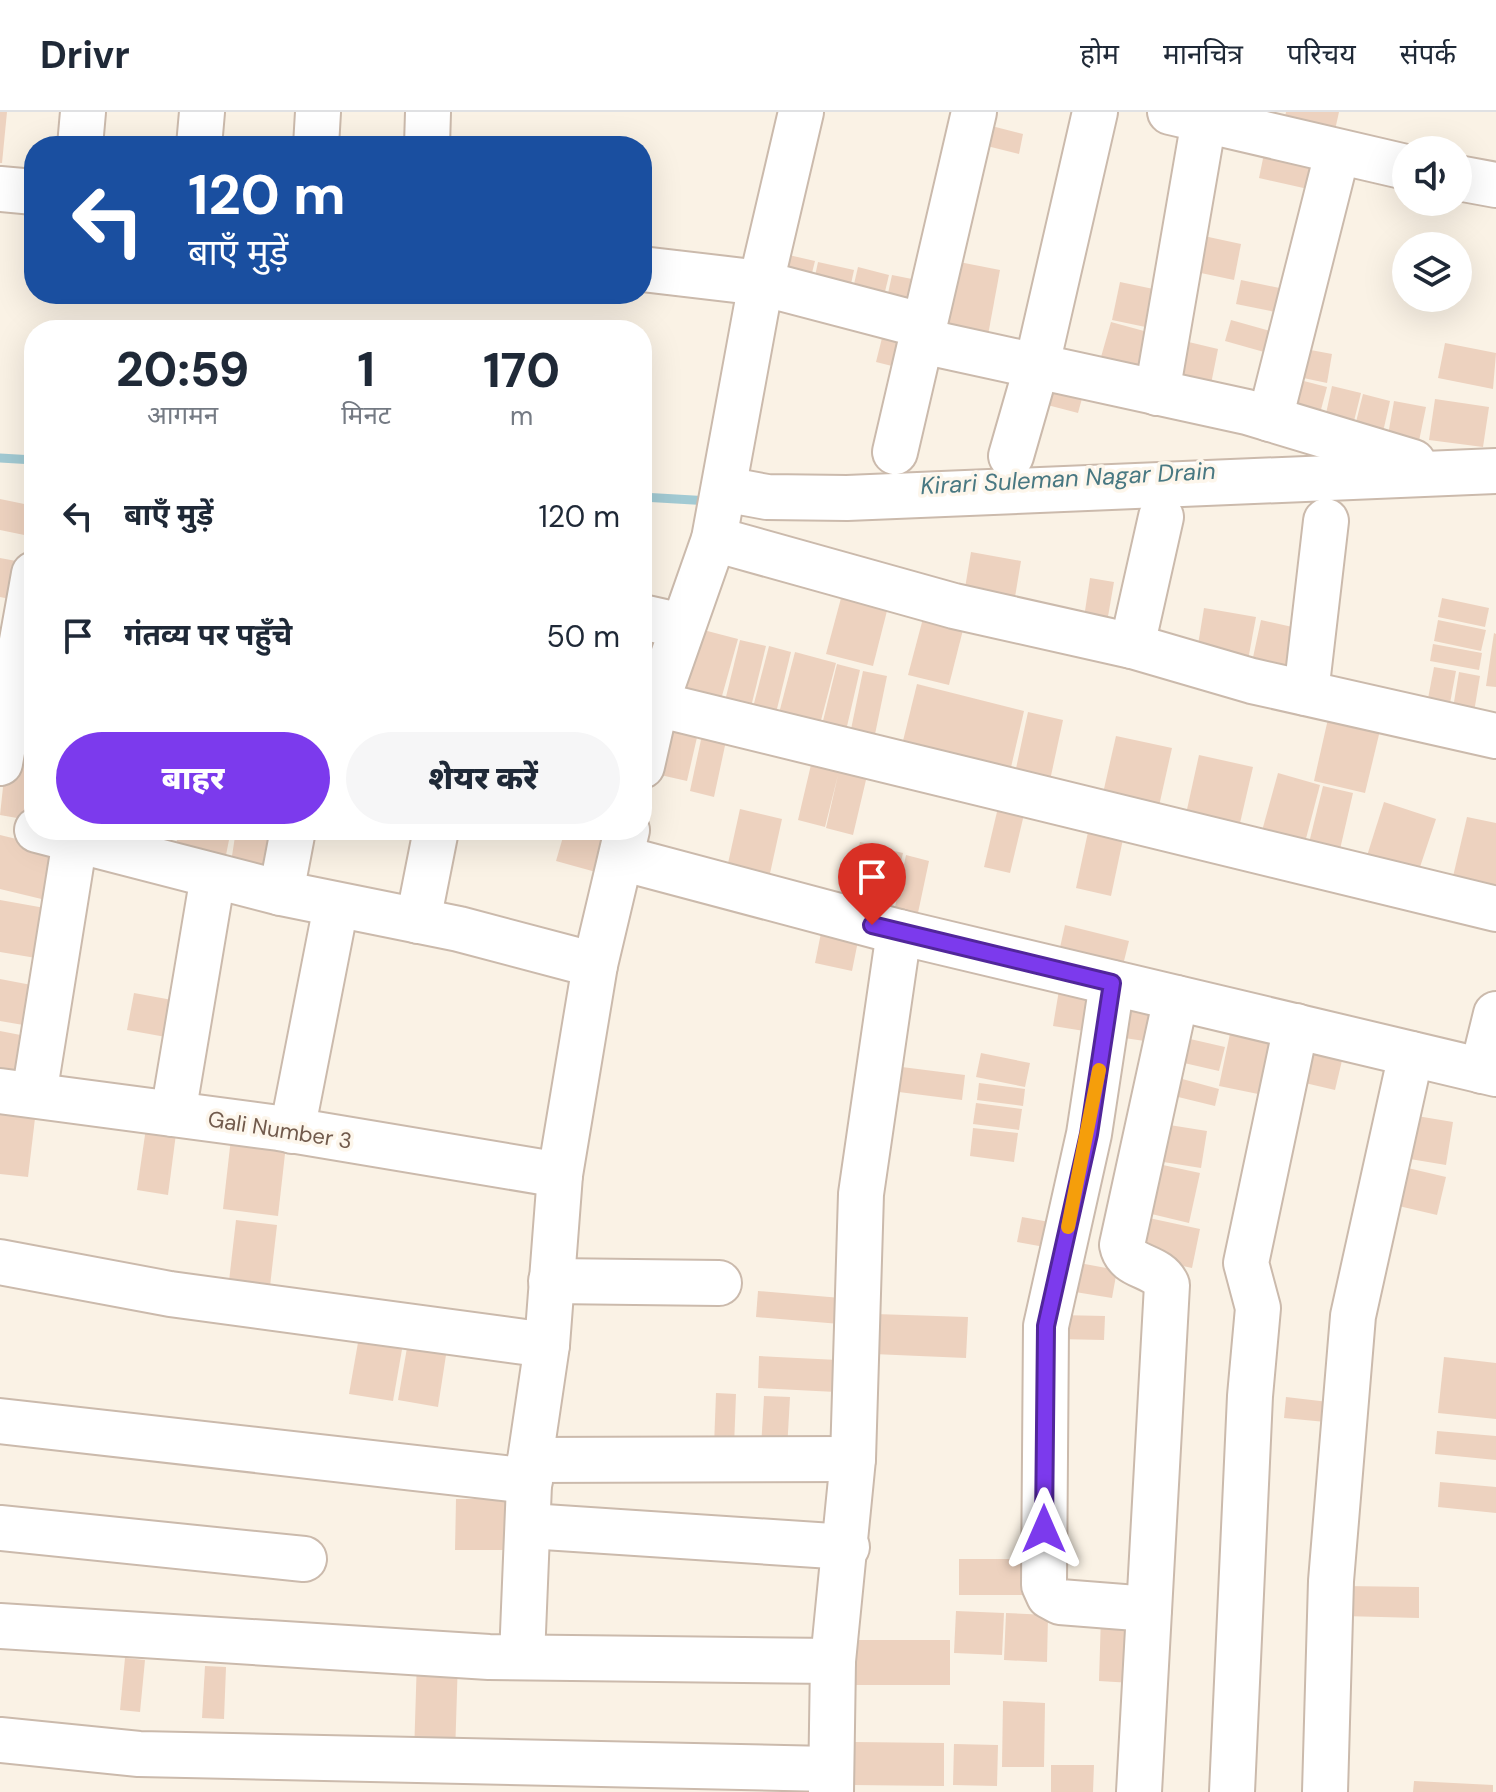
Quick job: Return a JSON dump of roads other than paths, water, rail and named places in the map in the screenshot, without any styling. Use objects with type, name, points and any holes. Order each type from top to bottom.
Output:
[{"type":"street","points":[[81,136],[83,112]]},
{"type":"street","points":[[200,136],[202,112]]},
{"type":"street","points":[[317,136],[318,112]]},
{"type":"street","points":[[427,136],[428,112]]},
{"type":"street","points":[[652,722],[662,622],[720,509],[761,283],[801,112]]},
{"type":"street","points":[[895,452],[974,112]]},
{"type":"street","points":[[1011,456],[1036,369],[1095,112]]},
{"type":"street","points":[[1157,393],[1187,116],[1337,154],[1392,164]]},
{"type":"street","points":[[1270,419],[1337,154]]},
{"type":"street","points":[[1472,181],[1496,185]]},
{"type":"street","points":[[0,189],[24,191]]},
{"type":"street","points":[[652,270],[761,283],[1036,369],[1270,419],[1446,472]]},
{"type":"street","points":[[720,509],[767,497],[1021,493],[1496,471]]},
{"type":"street","points":[[720,509],[954,606],[1132,646],[1306,693],[1496,736]]},
{"type":"street","points":[[1132,646],[1161,517]]},
{"type":"street","points":[[1306,693],[1326,521]]},
{"type":"street","points":[[0,763],[24,630]]},
{"type":"street","points":[[656,704],[1496,909]]},
{"type":"street","points":[[0,821],[24,826]]},
{"type":"street","points":[[17,1093],[67,840]]},
{"type":"street","points":[[113,840],[168,846],[213,876],[336,906],[418,921],[595,965]]},
{"type":"street","points":[[281,893],[291,840]]},
{"type":"street","points":[[418,921],[434,840]]},
{"type":"street","points":[[522,1657],[530,1470],[547,1345],[560,1175],[595,965],[624,844],[899,932],[1489,1073],[1496,1014]]},
{"type":"street","points":[[173,1114],[213,876]]},
{"type":"street","points":[[292,1131],[336,906]]},
{"type":"street","points":[[0,1740],[139,1754],[830,1780],[833,1661],[847,1547],[853,1459],[861,1194],[899,932]]},
{"type":"street","points":[[1112,983],[1089,1134],[1046,1326],[1044,1585],[1049,1596],[1060,1602],[1149,1609]]},
{"type":"street","points":[[1139,1792],[1167,1285],[1158,1272],[1131,1262],[1124,1255],[1122,1245],[1176,998]]},
{"type":"street","points":[[1232,1792],[1250,1396],[1258,1308],[1246,1263],[1296,1026]]},
{"type":"street","points":[[1325,1792],[1331,1581],[1353,1316],[1411,1054]]},
{"type":"street","name":"Gali Number 3","points":[[17,1093],[292,1131],[560,1175]]},
{"type":"street","points":[[0,1262],[170,1294],[547,1345]]},
{"type":"street","points":[[551,1281],[719,1283]]},
{"type":"street","points":[[0,1421],[530,1470],[853,1459]]},
{"type":"street","points":[[529,1526],[847,1547]]},
{"type":"street","points":[[0,1528],[304,1559]]},
{"type":"street","points":[[0,1626],[522,1657],[833,1661]]},
{"type":"waterway","name":"Kirari Suleman Nagar Drain","points":[[0,458],[24,459]]},
{"type":"waterway","name":"Kirari Suleman Nagar Drain","points":[[652,498],[710,501]]}]
